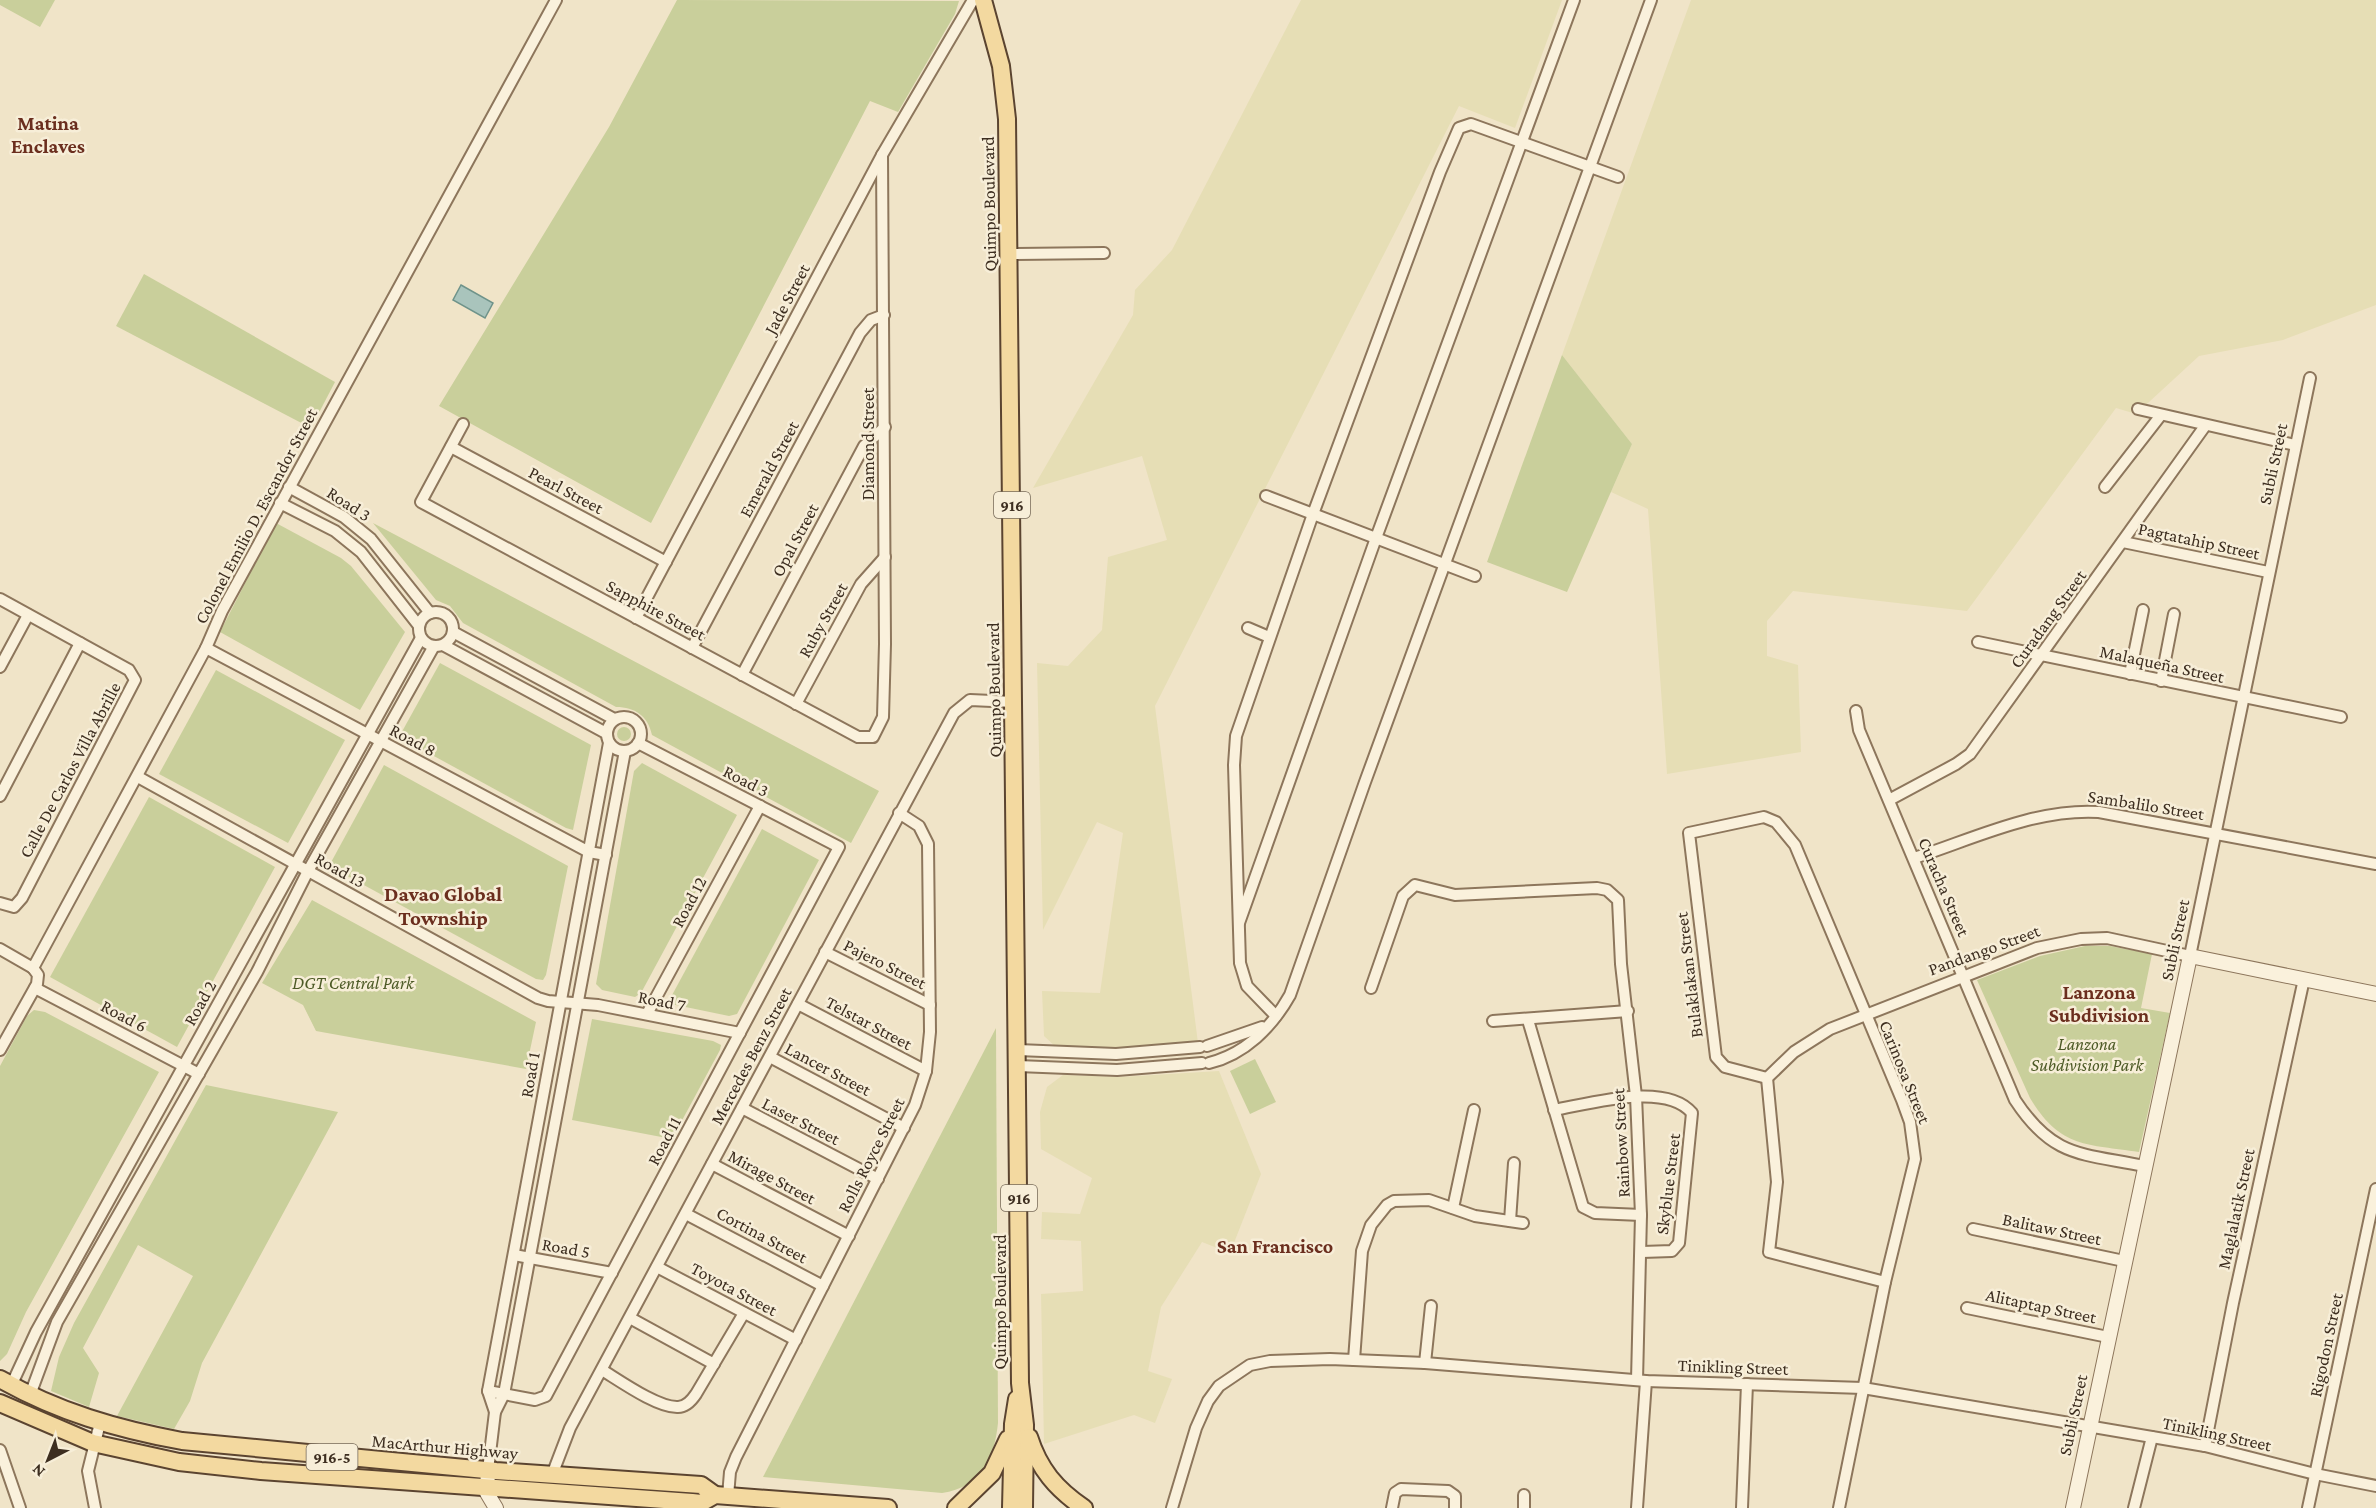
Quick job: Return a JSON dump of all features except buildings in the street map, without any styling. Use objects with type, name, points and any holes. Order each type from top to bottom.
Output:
[{"type":"main road","name":"Quimpo Boulevard","points":[[983,0],[1004,84],[1007,119],[1020,1383],[1019,1424],[1011,1508]]},
{"type":"main road","name":"MacArthur Highway","points":[[6,1383],[100,1423],[182,1441],[344,1458],[487,1478],[701,1503],[721,1496],[888,1508]]},
{"type":"main road","name":"MacArthur Highway","points":[[0,1405],[93,1443],[180,1462],[343,1477],[487,1478],[552,1475],[701,1485],[721,1496]]},
{"type":"main road","name":"Quimpo Boulevard","points":[[1019,1424],[1024,1508]]},
{"type":"main road","points":[[956,1508],[995,1469],[1019,1424]]},
{"type":"main road","points":[[1019,1424],[1045,1473],[1061,1491],[1084,1508]]},
{"type":"main road","points":[[261,1471],[263,1451]]},
{"type":"main road","points":[[343,1477],[344,1458]]},
{"type":"street","name":"Colonel Emilio D. Escandor Street","points":[[33,968],[138,777],[206,648],[222,611],[280,503],[556,0]]},
{"type":"street","name":"Jade Street","points":[[636,618],[882,155],[973,0]]},
{"type":"street","points":[[1237,929],[1376,538],[1574,0]]},
{"type":"street","points":[[1018,1058],[1098,1070],[1205,1063],[1239,1052],[1272,1020],[1290,994],[1444,564],[1651,0]]},
{"type":"street","points":[[1272,1020],[1247,986],[1240,963],[1237,929],[1234,750],[1239,723],[1313,514],[1456,133],[1464,124],[1471,124],[1618,177]]},
{"type":"street","name":"Diamond Street","points":[[877,733],[882,717],[885,557],[882,155]]},
{"type":"street","points":[[1009,254],[1104,253]]},
{"type":"street","name":"Emerald Street","points":[[692,648],[860,333],[871,320],[884,315]]},
{"type":"street","name":"Subli Street","points":[[2073,1508],[2310,378]]},
{"type":"street","points":[[2138,409],[2295,445]]},
{"type":"street","points":[[2105,488],[2161,416]]},
{"type":"street","points":[[451,447],[463,424]]},
{"type":"street","name":"Curadang Street","points":[[1889,800],[1970,754],[2205,426]]},
{"type":"street","name":"Opal Street","points":[[742,675],[864,446],[885,427]]},
{"type":"street","name":"Pearl Street","points":[[451,447],[666,562]]},
{"type":"street","name":"Sapphire Street","points":[[451,447],[421,502],[858,737],[866,739],[877,733]]},
{"type":"street","name":"Road 3","points":[[289,487],[344,517],[371,539],[430,613]]},
{"type":"street","points":[[1266,496],[1475,576]]},
{"type":"street","name":"Road 3","points":[[280,503],[335,531],[361,552],[419,626]]},
{"type":"street","name":"Pagtatahip Street","points":[[2123,542],[2268,572]]},
{"type":"street","name":"Ruby Street","points":[[796,704],[861,584],[885,557]]},
{"type":"street","name":"Calle De Carlos Villa Abrille","points":[[0,600],[129,670],[135,676],[134,684],[22,898],[14,907],[0,903]]},
{"type":"street","points":[[2130,674],[2143,610]]},
{"type":"street","points":[[440,612],[448,618],[453,632],[614,719],[624,717],[634,720],[640,728],[638,743],[626,751],[616,749],[608,738],[439,645],[421,638],[419,626],[423,618],[430,613],[440,612]]},
{"type":"street","points":[[0,667],[28,615]]},
{"type":"street","points":[[2161,681],[2174,615]]},
{"type":"street","points":[[1248,628],[1269,638]]},
{"type":"street","points":[[439,645],[453,632]]},
{"type":"street","name":"Road 2","points":[[6,1383],[421,638]]},
{"type":"street","name":"Malaqueña Street","points":[[1978,642],[2341,717]]},
{"type":"street","points":[[0,796],[80,643]]},
{"type":"street","name":"Road 2","points":[[30,1395],[57,1322],[257,972],[308,871],[381,741],[439,645]]},
{"type":"street","name":"Road 8","points":[[206,648],[589,852],[606,855]]},
{"type":"street","name":"Mercedes Benz Street","points":[[552,1475],[564,1441],[899,813],[958,708],[970,700],[1014,702]]},
{"type":"street","name":"Curacha Street","points":[[1856,711],[1859,730],[2015,1100],[2030,1123],[2057,1145],[2078,1152],[2144,1166]]},
{"type":"street","points":[[608,738],[614,719]]},
{"type":"street","name":"Road 1","points":[[495,1412],[488,1391],[589,852],[608,738]]},
{"type":"street","name":"Road 3","points":[[638,743],[839,847]]},
{"type":"street","name":"Road 1","points":[[487,1478],[495,1412],[504,1395],[626,751]]},
{"type":"street","name":"Road 13","points":[[138,777],[525,992],[548,1001],[578,1003]]},
{"type":"street","name":"Road 12","points":[[647,1014],[760,806]]},
{"type":"street","name":"Sambalilo Street","points":[[1914,858],[2017,824],[2076,810],[2216,833],[2376,864]]},
{"type":"street","name":"Rolls Royce Street","points":[[721,1496],[736,1457],[904,1128],[918,1097],[926,1071],[930,1005],[928,844],[919,826],[899,813]]},
{"type":"street","name":"Carinosa Street","points":[[1689,833],[1764,817],[1776,822],[1786,832],[1795,845],[1906,1111],[1914,1142],[1913,1174],[1885,1282],[1839,1508]]},
{"type":"street","name":"Bulaklakan Street","points":[[1689,833],[1716,1057],[1732,1070],[1767,1078]]},
{"type":"street","name":"Road 11","points":[[488,1391],[535,1400],[546,1396],[839,847]]},
{"type":"street","name":"Rainbow Street","points":[[1371,988],[1403,896],[1415,885],[1455,895],[1597,888],[1613,894],[1618,904],[1621,964],[1636,1096],[1641,1215],[1641,1380],[1637,1508]]},
{"type":"street","name":"Pandango Street","points":[[1767,1078],[1810,1039],[1864,1014],[2037,948],[2082,939],[2107,938],[2376,994]]},
{"type":"street","points":[[0,949],[33,968],[38,975],[35,988],[0,1050]]},
{"type":"street","name":"Pajero Street","points":[[825,952],[930,1005]]},
{"type":"street","points":[[241,963],[257,972]]},
{"type":"street","name":"Maglalatik Street","points":[[2205,1446],[2240,1268],[2304,979]]},
{"type":"street","name":"Road 6","points":[[35,988],[199,1074]]},
{"type":"street","name":"Road 7","points":[[578,1003],[740,1033]]},
{"type":"street","name":"Telstar Street","points":[[798,1004],[926,1071]]},
{"type":"street","points":[[1493,1021],[1628,1011]]},
{"type":"street","points":[[1018,1058],[1183,1050],[1232,1040],[1272,1020]]},
{"type":"street","points":[[1528,1020],[1583,1207],[1595,1213],[1641,1215]]},
{"type":"street","points":[[1183,1050],[1185,1065]]},
{"type":"street","name":"Lancer Street","points":[[770,1057],[904,1128]]},
{"type":"street","points":[[548,1067],[565,1070]]},
{"type":"street","points":[[1767,1078],[1777,1182],[1769,1252],[1885,1282]]},
{"type":"street","name":"Skyblue Street","points":[[1554,1110],[1636,1096],[1660,1098],[1683,1104],[1692,1113],[1679,1243],[1672,1251],[1641,1252]]},
{"type":"street","name":"Laser Street","points":[[742,1108],[878,1179]]},
{"type":"street","points":[[1453,1208],[1474,1110]]},
{"type":"street","points":[[1510,1221],[1514,1163]]},
{"type":"street","name":"Mirage Street","points":[[712,1164],[849,1236]]},
{"type":"street","name":"Rigodon Street","points":[[2308,1508],[2376,1189]]},
{"type":"street","points":[[1354,1360],[1362,1251],[1371,1225],[1380,1212],[1394,1201],[1429,1200],[1474,1216],[1523,1223]]},
{"type":"street","name":"Cortina Street","points":[[686,1214],[823,1286]]},
{"type":"street","points":[[100,1216],[113,1223]]},
{"type":"street","name":"Balitaw Street","points":[[1973,1229],[2124,1261]]},
{"type":"street","name":"Road 5","points":[[514,1255],[612,1273]]},
{"type":"street","name":"Toyota Street","points":[[657,1267],[796,1340]]},
{"type":"street","points":[[1425,1363],[1431,1306]]},
{"type":"street","name":"Alitaptap Street","points":[[1967,1308],[2108,1337]]},
{"type":"street","points":[[503,1309],[520,1312]]},
{"type":"street","points":[[602,1370],[660,1403],[679,1407],[692,1399],[744,1312]]},
{"type":"street","points":[[630,1318],[714,1364]]},
{"type":"street","name":"Tinikling Street","points":[[1172,1508],[1196,1428],[1208,1401],[1219,1386],[1250,1365],[1270,1361],[1354,1360],[1425,1363],[1641,1380],[1863,1388],[2205,1446],[2315,1474],[2376,1486]]},
{"type":"street","points":[[1742,1508],[1747,1384]]},
{"type":"street","points":[[95,1508],[88,1471],[93,1443],[100,1423]]},
{"type":"street","points":[[2134,1508],[2152,1437]]},
{"type":"street","points":[[0,1450],[20,1508]]},
{"type":"street","points":[[487,1478],[488,1496],[496,1508]]},
{"type":"street","points":[[1392,1508],[1395,1493],[1401,1489],[1448,1491],[1455,1496],[1455,1508]]},
{"type":"street","points":[[1524,1495],[1524,1508]]},
{"type":"shaded area","points":[[1301,0],[1562,0],[1515,128],[1459,106],[1155,706],[1198,1043],[1147,1048],[1057,1048],[1044,1036],[1042,991],[1100,993],[1123,833],[1097,822],[1043,930],[1037,663],[1068,666],[1102,630],[1108,557],[1167,540],[1142,456],[1033,488],[1133,315],[1135,290],[1172,250]]},
{"type":"shaded area","points":[[1691,0],[2376,0],[2376,305],[2283,340],[2199,356],[2136,414],[2116,408],[1967,611],[1793,591],[1767,621],[1767,656],[1798,665],[1801,752],[1667,774],[1648,509],[1611,492],[1632,444],[1562,355]]},
{"type":"shaded area","points":[[1219,1071],[1261,1174],[1230,1253],[1202,1242],[1161,1307],[1148,1371],[1172,1379],[1155,1423],[1134,1415],[1044,1444],[1041,1294],[1083,1291],[1081,1241],[1041,1239],[1042,1212],[1080,1214],[1092,1178],[1041,1149],[1040,1112],[1047,1087],[1063,1075],[1121,1077]]},
{"type":"green space","points":[[0,0],[55,0],[40,27],[0,5]]},
{"type":"green space","points":[[677,0],[959,1],[955,14],[898,112],[870,101],[651,523],[439,406],[609,127]]},
{"type":"green space","points":[[144,274],[335,382],[311,428],[116,326]]},
{"type":"green space","points":[[1562,355],[1632,444],[1567,592],[1487,562]]},
{"type":"green space","points":[[276,523],[341,558],[351,566],[405,632],[360,710],[220,632]]},
{"type":"green space","points":[[373,523],[879,791],[851,843],[652,735],[644,718],[635,711],[616,707],[463,623],[450,606],[436,600]]},
{"type":"green space","points":[[440,663],[591,745],[573,830],[399,737]]},
{"type":"green space","points":[[216,670],[345,740],[288,843],[159,774]]},
{"type":"green space","points":[[624,727],[629,729],[631,734],[629,739],[624,741],[619,739],[617,734],[619,729]]},
{"type":"green space","points":[[642,763],[737,815],[641,993],[635,997],[602,990],[596,984],[634,771]]},
{"type":"green space","points":[[384,765],[568,866],[546,975],[543,980],[536,979],[329,866]]},
{"type":"green space","points":[[149,797],[275,867],[177,1047],[50,977]]},
{"type":"green space","points":[[762,829],[819,860],[737,1014],[729,1016],[671,1004],[671,997]]},
{"type":"green space","name":"DGT Central Park","points":[[312,900],[536,1022],[526,1069],[316,1031],[303,1005],[262,983]]},
{"type":"green space","name":"Lanzona Subdivision Park","points":[[2085,946],[2110,946],[2152,954],[2141,1008],[2170,1013],[2139,1152],[2089,1145],[2064,1135],[2052,1126],[2030,1098],[1977,980],[2040,956]]},
{"type":"green space","points":[[34,1010],[45,1012],[159,1072],[26,1312],[7,1354],[0,1361],[0,1066],[27,1016]]},
{"type":"green space","points":[[592,1019],[713,1041],[721,1045],[672,1139],[572,1120]]},
{"type":"green space","points":[[996,1028],[998,1423],[989,1460],[976,1478],[967,1485],[942,1493],[763,1477]]},
{"type":"green space","points":[[1255,1059],[1276,1102],[1250,1114],[1230,1071]]},
{"type":"green space","points":[[206,1085],[338,1112],[202,1363],[190,1401],[174,1429],[117,1416],[193,1276],[138,1245],[83,1348],[99,1373],[89,1407],[51,1391],[59,1357],[74,1323]]},
{"type":"water","points":[[461,285],[493,303],[485,318],[453,300]]},
{"type":"district","name":"Matina Enclaves","points":[[48,134]]},
{"type":"district","name":"Davao Global Township","points":[[443,906]]},
{"type":"district","name":"Lanzona Subdivision","points":[[2099,1004]]},
{"type":"district","name":"San Francisco","points":[[1275,1246]]}]
